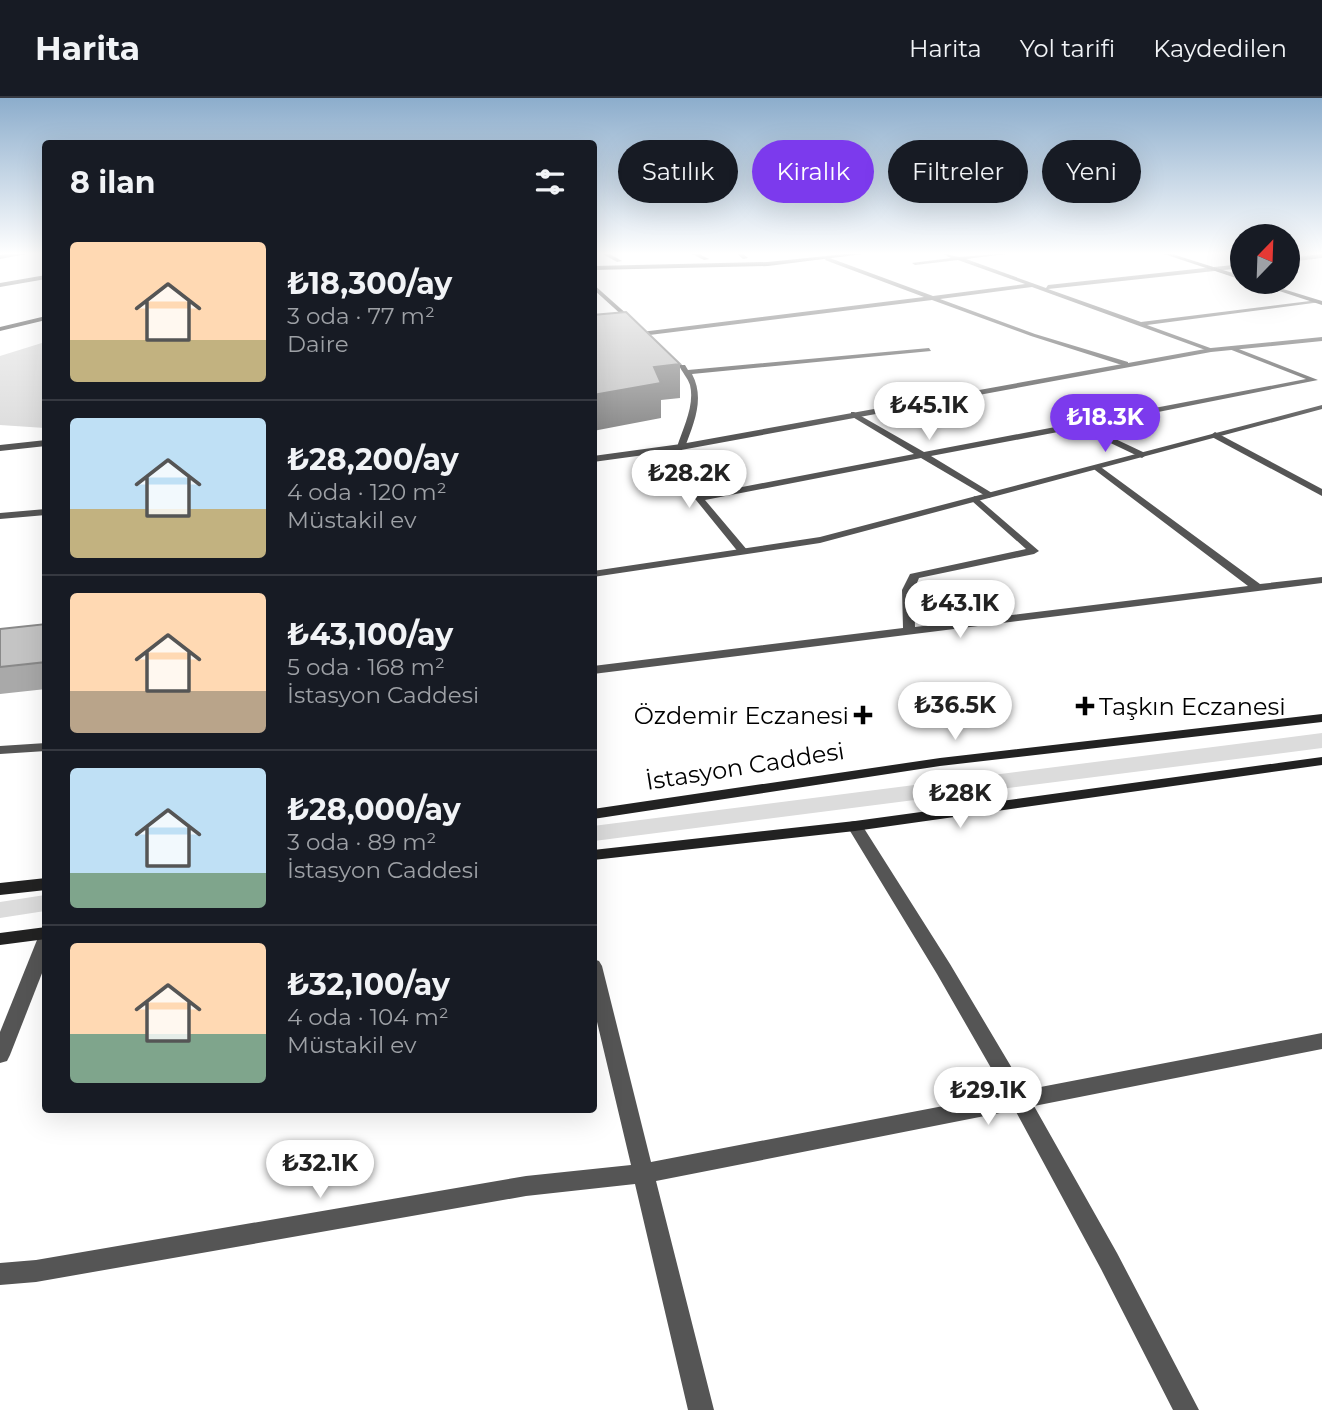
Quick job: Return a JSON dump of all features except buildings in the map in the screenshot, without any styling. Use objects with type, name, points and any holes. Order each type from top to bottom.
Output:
[{"type":"main road","points":[[0,329],[42,319]]},
{"type":"main road","points":[[0,338],[42,329]]},
{"type":"main road","name":"İstasyon Caddesi","points":[[597,813],[940,762],[1322,718]]},
{"type":"main road","points":[[597,856],[855,826],[1322,761]]},
{"type":"main road","points":[[0,889],[42,884]]},
{"type":"main road","points":[[0,939],[42,934]]},
{"type":"street","points":[[624,314],[654,341]]},
{"type":"street","points":[[597,339],[798,314]]},
{"type":"street","points":[[976,314],[1125,365]]},
{"type":"street","points":[[1115,314],[1211,350]]},
{"type":"street","points":[[1139,323],[1215,314]]},
{"type":"street","points":[[597,458],[681,447],[1211,350],[1322,339]]},
{"type":"street","points":[[1231,348],[1318,382]]},
{"type":"street","points":[[688,372],[929,350]]},
{"type":"street","points":[[671,357],[692,376],[697,400],[681,447]]},
{"type":"street","points":[[699,498],[1318,382]]},
{"type":"street","points":[[597,573],[820,540],[1322,407]]},
{"type":"street","points":[[854,414],[989,495]]},
{"type":"street","points":[[1082,426],[1142,456]]},
{"type":"street","points":[[1215,435],[1322,493]]},
{"type":"street","points":[[0,447],[42,443]]},
{"type":"street","points":[[654,451],[699,498],[743,551]]},
{"type":"street","points":[[1098,468],[1258,588]]},
{"type":"street","points":[[909,630],[908,590],[914,576],[1034,551],[975,499]]},
{"type":"street","points":[[0,516],[42,512]]},
{"type":"street","points":[[597,669],[1322,580]]},
{"type":"street","points":[[0,750],[42,747]]},
{"type":"street","points":[[855,826],[941,962],[1153,1344],[1186,1410]]},
{"type":"street","points":[[0,1055],[42,950]]},
{"type":"street","points":[[597,982],[701,1410]]},
{"type":"street","points":[[0,1274],[49,1269],[526,1186],[645,1173],[1322,1041]]},
{"type":"shaded area","points":[[42,343],[42,428],[0,425],[0,356]]},
{"type":"shaded area","points":[[1322,733],[1322,748],[597,841],[597,825]]},
{"type":"shaded area","points":[[42,895],[42,911],[0,918],[0,902]]},
{"type":"place","name":"Taşkın Eczanesi","points":[[1085,706]]},
{"type":"place","name":"Özdemir Eczanesi","points":[[863,715]]}]
